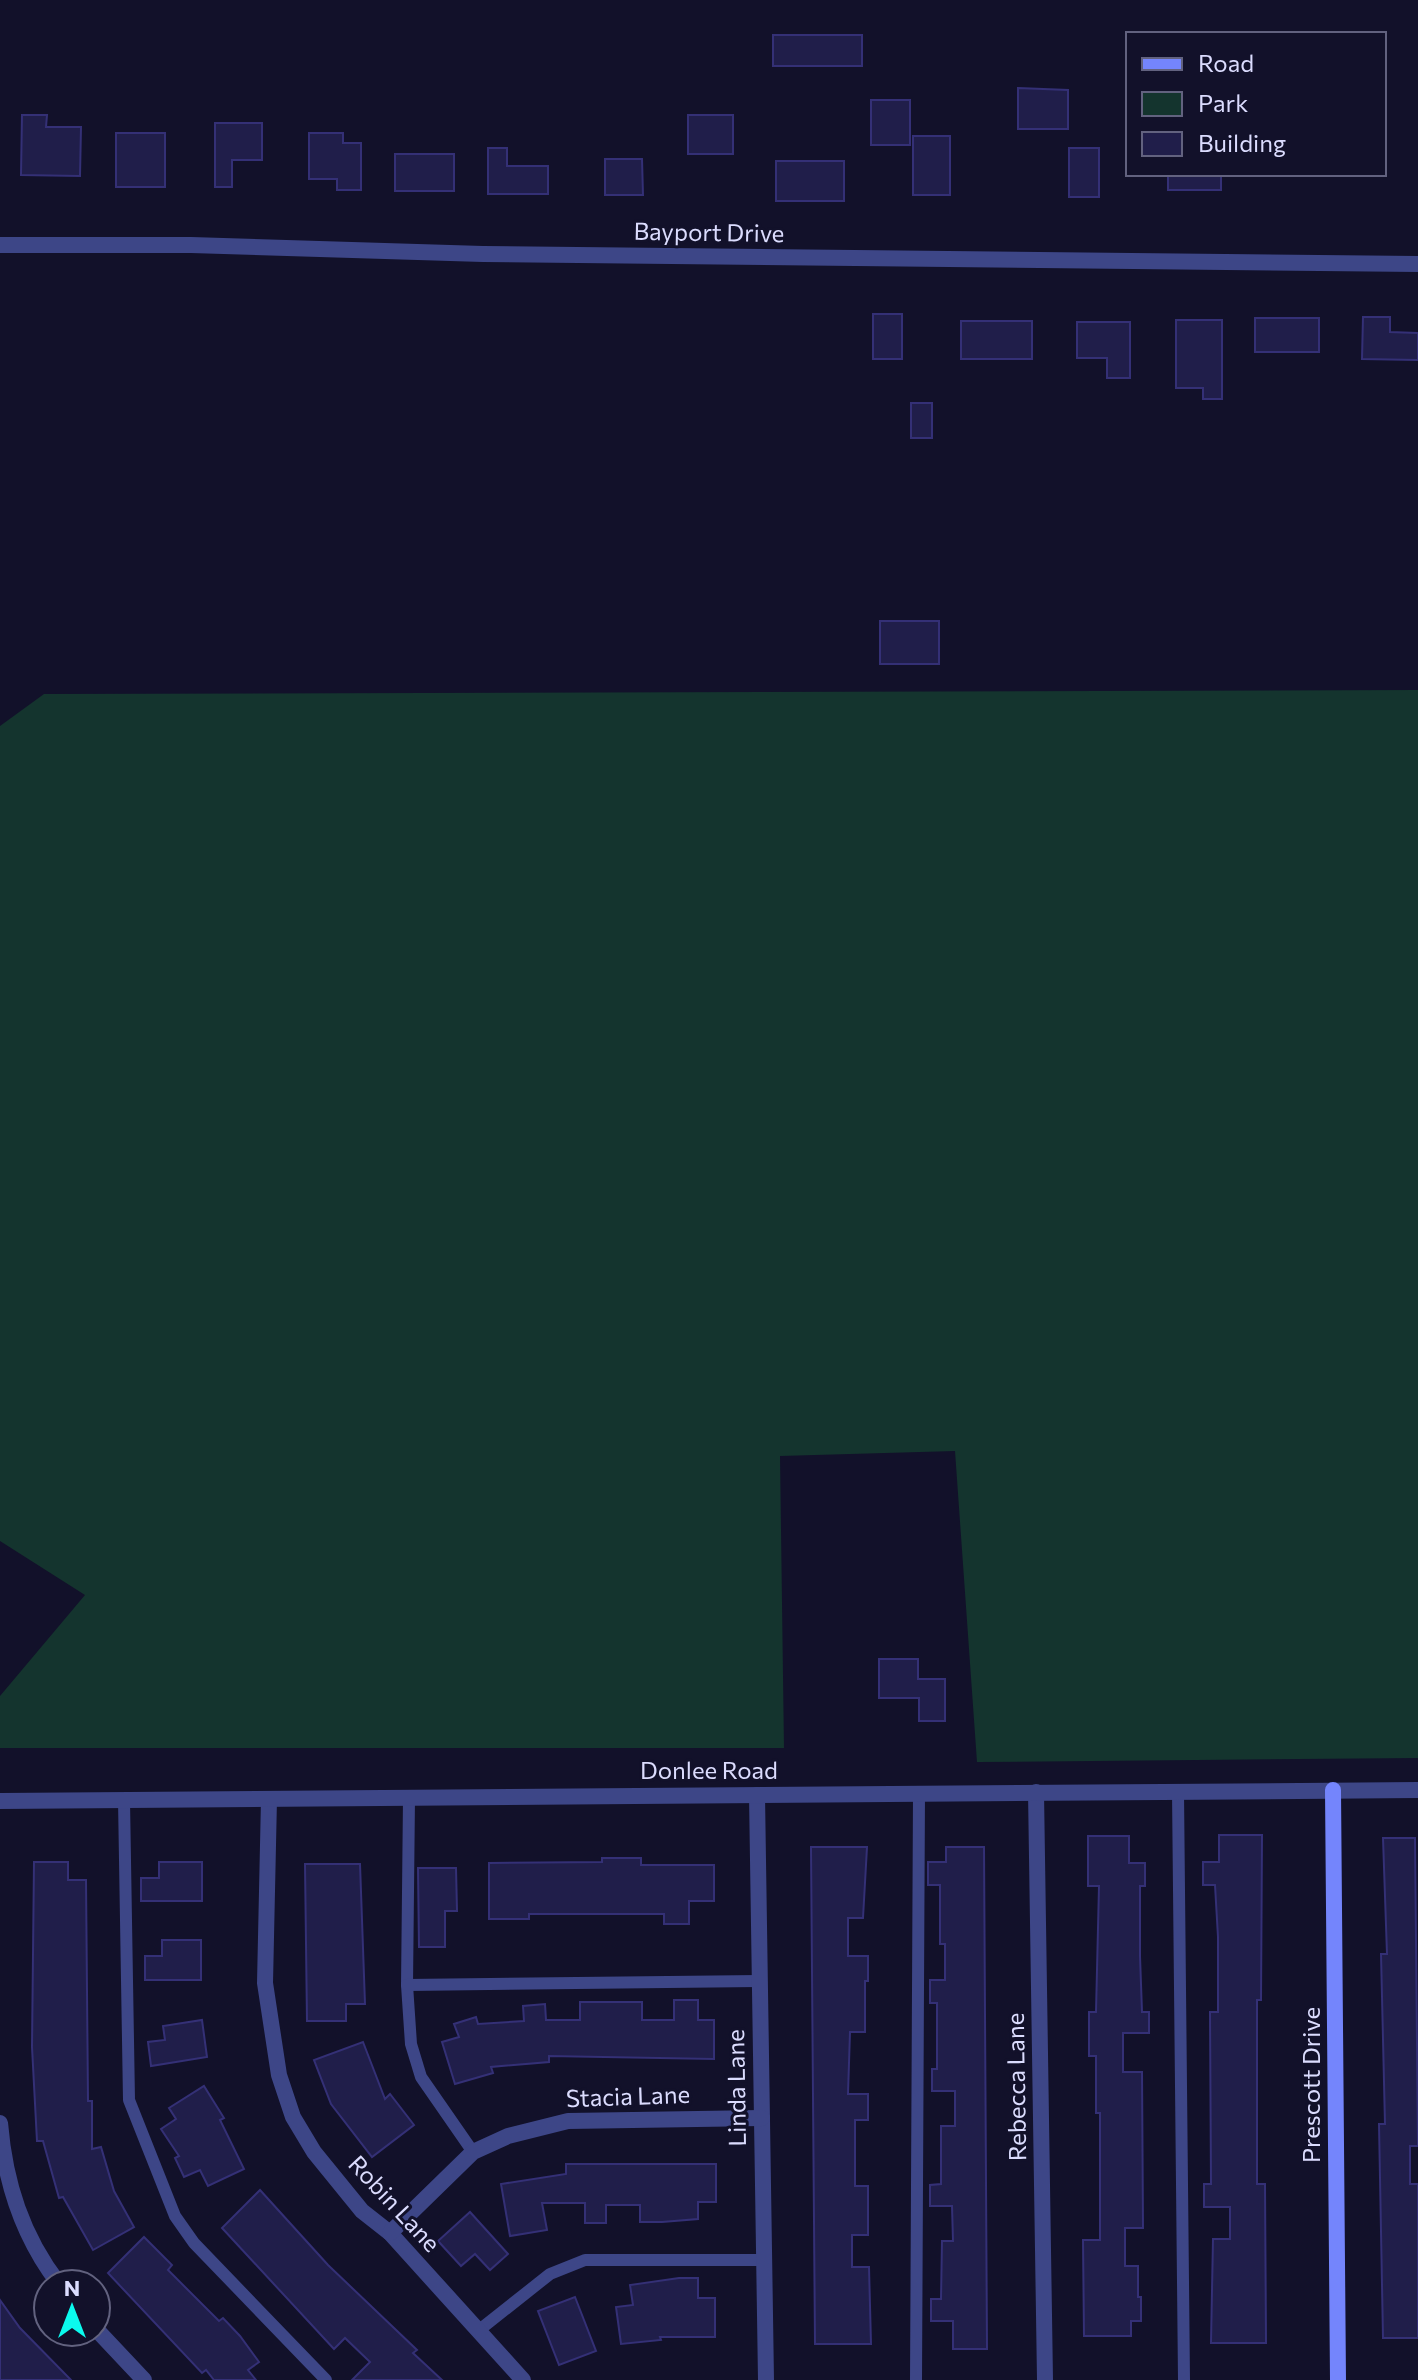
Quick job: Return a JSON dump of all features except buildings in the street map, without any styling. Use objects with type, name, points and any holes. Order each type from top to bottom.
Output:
[{"type":"street","name":"Bayport Drive","points":[[0,245],[191,245],[483,254],[1418,264]]},
{"type":"street","name":"Prescott Drive","points":[[1333,1790],[1338,2380]]},
{"type":"street","name":"Donlee Road","points":[[0,1801],[1418,1790]]},
{"type":"street","name":"Rebecca Lane","points":[[1036,1792],[1045,2380]]},
{"type":"street","name":"Linda Lane","points":[[757,1795],[766,2380]]},
{"type":"street","name":"Robin Lane","points":[[269,1799],[265,1983],[279,2075],[293,2117],[314,2152],[362,2211],[390,2233],[523,2380]]},
{"type":"street","name":"Stacia Lane","points":[[390,2233],[473,2152],[508,2136],[568,2121],[762,2118]]},
{"type":"street","points":[[0,2123],[13,2200],[34,2249],[48,2268]]},
{"type":"street","points":[[112,2346],[144,2380]]},
{"type":"lane","points":[[1178,1792],[1184,2380]]},
{"type":"lane","points":[[916,2380],[919,1794]]},
{"type":"lane","points":[[409,1798],[407,1985],[411,2044],[421,2077],[473,2152]]},
{"type":"lane","points":[[124,1800],[129,2100],[175,2216],[194,2243],[326,2380]]},
{"type":"lane","points":[[407,1985],[759,1981]]},
{"type":"lane","points":[[478,2331],[550,2274],[585,2260],[764,2260]]},
{"type":"green space","points":[[1418,690],[1418,1758],[977,1762],[955,1451],[780,1456],[784,1748],[0,1748],[0,1696],[85,1595],[0,1541],[0,726],[44,694]]}]
